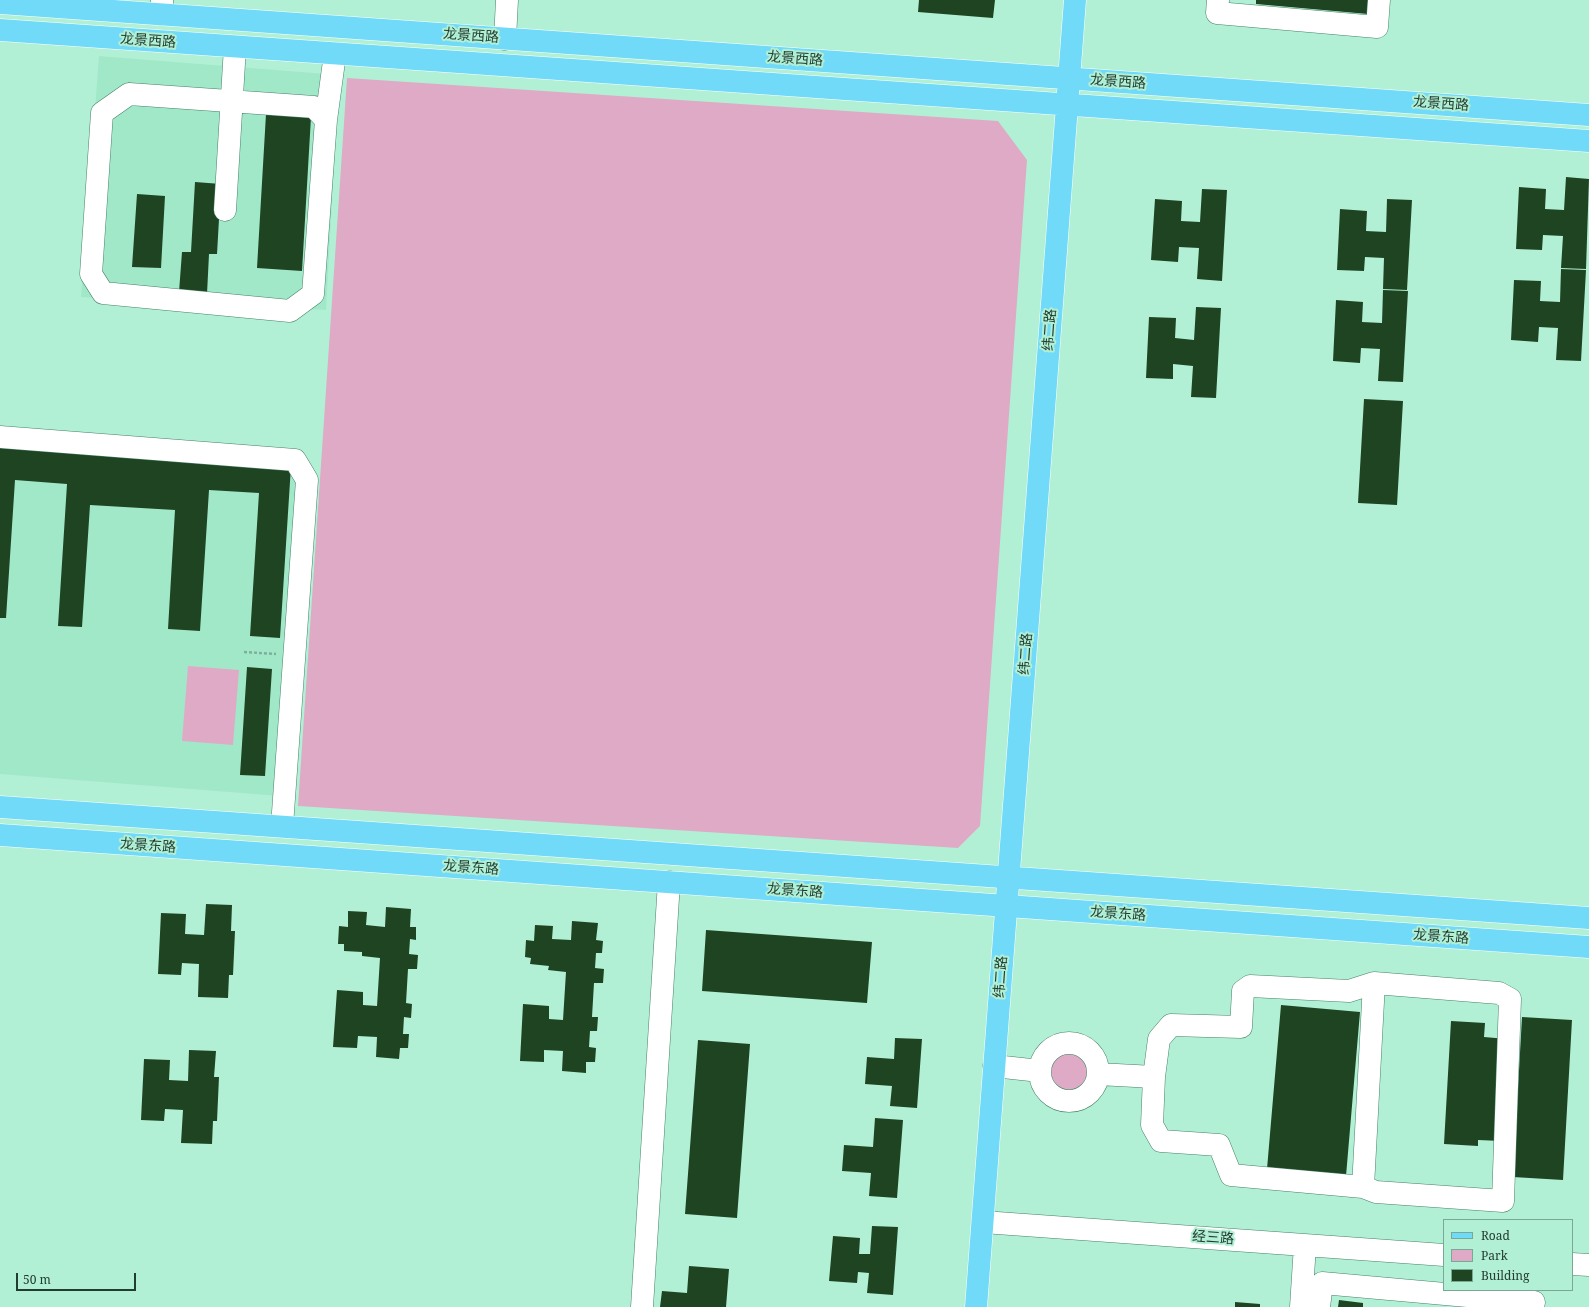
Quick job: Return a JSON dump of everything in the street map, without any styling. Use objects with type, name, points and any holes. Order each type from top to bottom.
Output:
[{"type":"main road","name":"纬二路","points":[[976,1307],[1075,0]]},
{"type":"main road","name":"龙景西路","points":[[0,3],[162,7],[505,38],[1589,115]]},
{"type":"main road","name":"龙景西路","points":[[0,30],[1589,141]]},
{"type":"main road","name":"龙景东路","points":[[0,807],[1589,918]]},
{"type":"main road","name":"龙景东路","points":[[0,835],[1589,947]]},
{"type":"street","points":[[505,38],[507,0]]},
{"type":"street","points":[[1218,0],[1217,13],[1377,27],[1379,0]]},
{"type":"street","points":[[225,210],[235,47]]},
{"type":"street","points":[[326,120],[314,107],[129,94],[102,113],[91,274],[103,293],[290,311],[313,294],[326,120],[335,54]]},
{"type":"street","points":[[0,437],[295,460],[308,480],[282,826]]},
{"type":"street","points":[[642,1307],[669,882]]},
{"type":"street","points":[[1363,1187],[1374,983]]},
{"type":"street","points":[[1374,983],[1498,993],[1510,999],[1503,1200],[1376,1192],[1363,1187],[1231,1175],[1219,1145],[1161,1141],[1152,1125],[1154,1077],[1159,1039],[1171,1025],[1241,1027],[1243,992],[1250,986],[1349,991],[1374,983]]},
{"type":"street","points":[[1075,1043],[1089,1050],[1094,1056],[1097,1063],[1098,1074],[1095,1087],[1089,1094],[1082,1099],[1065,1102],[1057,1099],[1047,1091],[1041,1079],[1040,1071],[1042,1062],[1052,1048],[1060,1044],[1075,1043]]},
{"type":"street","points":[[994,1066],[1040,1071]]},
{"type":"street","points":[[1098,1074],[1154,1077]]},
{"type":"street","name":"经三路","points":[[983,1222],[1443,1255]]},
{"type":"street","points":[[1301,1307],[1305,1245]]},
{"type":"street","points":[[1573,1264],[1589,1265]]},
{"type":"street","points":[[1319,1307],[1322,1283],[1425,1300],[1534,1302],[1533,1307]]},
{"type":"path","points":[[244,652],[295,656]]},
{"type":"shaded area","points":[[99,56],[339,75],[326,310],[81,297]]},
{"type":"shaded area","points":[[0,427],[302,453],[310,463],[313,474],[292,797],[0,774]]},
{"type":"green space","points":[[347,78],[998,121],[1027,160],[980,826],[958,848],[298,806]]},
{"type":"green space","points":[[188,666],[239,670],[233,745],[182,741]]},
{"type":"green space","points":[[1066,1052],[1074,1052],[1084,1057],[1088,1064],[1088,1078],[1084,1085],[1074,1090],[1066,1090],[1056,1085],[1054,1082],[1051,1075],[1051,1067],[1056,1057],[1059,1055]]},
{"type":"building","points":[[919,0],[995,0],[993,18],[918,12]]},
{"type":"building","points":[[1256,0],[1369,0],[1368,14],[1256,4]]},
{"type":"building","points":[[266,114],[311,117],[302,271],[257,268]]},
{"type":"building","points":[[1566,177],[1589,179],[1586,269],[1561,268],[1563,236],[1543,235],[1542,250],[1516,249],[1519,187],[1546,189],[1545,209],[1564,210]]},
{"type":"building","points":[[195,182],[221,184],[217,254],[209,254],[207,294],[179,292],[182,252],[191,252]]},
{"type":"building","points":[[1202,189],[1227,190],[1222,281],[1197,279],[1199,248],[1179,247],[1178,262],[1151,260],[1155,199],[1182,201],[1181,221],[1200,222]]},
{"type":"building","points":[[137,194],[165,196],[161,268],[132,267]]},
{"type":"building","points":[[1387,199],[1412,200],[1407,290],[1383,289],[1384,258],[1365,257],[1364,271],[1337,270],[1340,209],[1367,211],[1366,231],[1386,232]]},
{"type":"building","points":[[1561,269],[1586,270],[1581,361],[1556,360],[1558,328],[1539,327],[1538,342],[1511,340],[1514,280],[1541,281],[1540,301],[1560,302]]},
{"type":"building","points":[[1383,290],[1408,291],[1403,382],[1378,381],[1380,349],[1361,348],[1360,363],[1333,361],[1336,300],[1363,302],[1362,322],[1382,323]]},
{"type":"building","points":[[1196,307],[1221,308],[1216,398],[1191,397],[1193,366],[1173,364],[1173,379],[1146,378],[1149,317],[1176,318],[1175,338],[1194,340]]},
{"type":"building","points":[[1364,399],[1403,401],[1397,505],[1358,503]]},
{"type":"building","points":[[0,447],[291,466],[280,638],[250,636],[259,493],[209,490],[200,631],[168,629],[175,510],[90,505],[82,627],[58,626],[67,484],[15,480],[6,618],[0,618]]},
{"type":"building","points":[[247,667],[272,669],[265,776],[240,775]]},
{"type":"building","points":[[206,904],[232,905],[231,931],[235,931],[233,975],[229,975],[228,998],[198,997],[199,964],[182,963],[181,975],[158,974],[161,913],[186,914],[185,934],[204,935]]},
{"type":"building","points":[[386,907],[411,909],[410,927],[416,927],[416,940],[410,939],[409,954],[418,955],[417,969],[408,969],[406,1003],[412,1004],[411,1018],[404,1017],[403,1034],[409,1034],[408,1048],[400,1048],[399,1059],[376,1057],[377,1037],[358,1036],[357,1048],[333,1047],[337,990],[363,992],[363,1005],[377,1006],[380,958],[362,956],[362,952],[344,951],[344,944],[338,944],[339,926],[348,927],[348,911],[367,912],[366,925],[385,927]]},
{"type":"building","points":[[572,921],[598,923],[596,940],[603,941],[602,953],[596,953],[595,968],[604,969],[603,983],[594,983],[592,1017],[598,1017],[597,1031],[590,1031],[589,1047],[596,1048],[595,1062],[586,1062],[586,1073],[562,1071],[563,1051],[544,1050],[544,1062],[520,1061],[523,1004],[549,1006],[549,1019],[563,1020],[566,972],[548,970],[549,966],[530,964],[531,958],[525,957],[526,940],[534,941],[535,925],[553,926],[552,939],[571,940]]},
{"type":"building","points":[[706,930],[872,942],[867,1003],[702,991]]},
{"type":"building","points":[[1281,1005],[1360,1012],[1346,1176],[1267,1169]]},
{"type":"building","points":[[1522,1017],[1572,1020],[1563,1180],[1513,1177]]},
{"type":"building","points":[[1451,1021],[1485,1023],[1484,1037],[1507,1039],[1501,1141],[1478,1140],[1478,1146],[1444,1144]]},
{"type":"building","points":[[895,1038],[922,1039],[917,1108],[890,1106],[892,1086],[865,1084],[867,1057],[894,1059]]},
{"type":"building","points":[[698,1040],[750,1044],[737,1218],[685,1214]]},
{"type":"building","points":[[189,1050],[216,1051],[214,1077],[219,1077],[217,1121],[213,1121],[212,1144],[181,1143],[183,1110],[165,1109],[164,1121],[141,1120],[144,1059],[170,1060],[169,1080],[188,1081]]},
{"type":"building","points":[[875,1118],[903,1120],[897,1198],[869,1196],[871,1173],[842,1171],[844,1145],[873,1147]]},
{"type":"building","points":[[872,1226],[898,1227],[893,1295],[867,1293],[869,1273],[858,1272],[857,1283],[829,1281],[833,1236],[860,1238],[859,1254],[870,1254]]},
{"type":"building","points":[[689,1266],[729,1269],[726,1307],[660,1307],[662,1291],[687,1293]]},
{"type":"building","points":[[1339,1300],[1363,1303],[1363,1307],[1338,1307]]},
{"type":"building","points":[[1235,1302],[1260,1304],[1260,1307],[1235,1307]]}]
